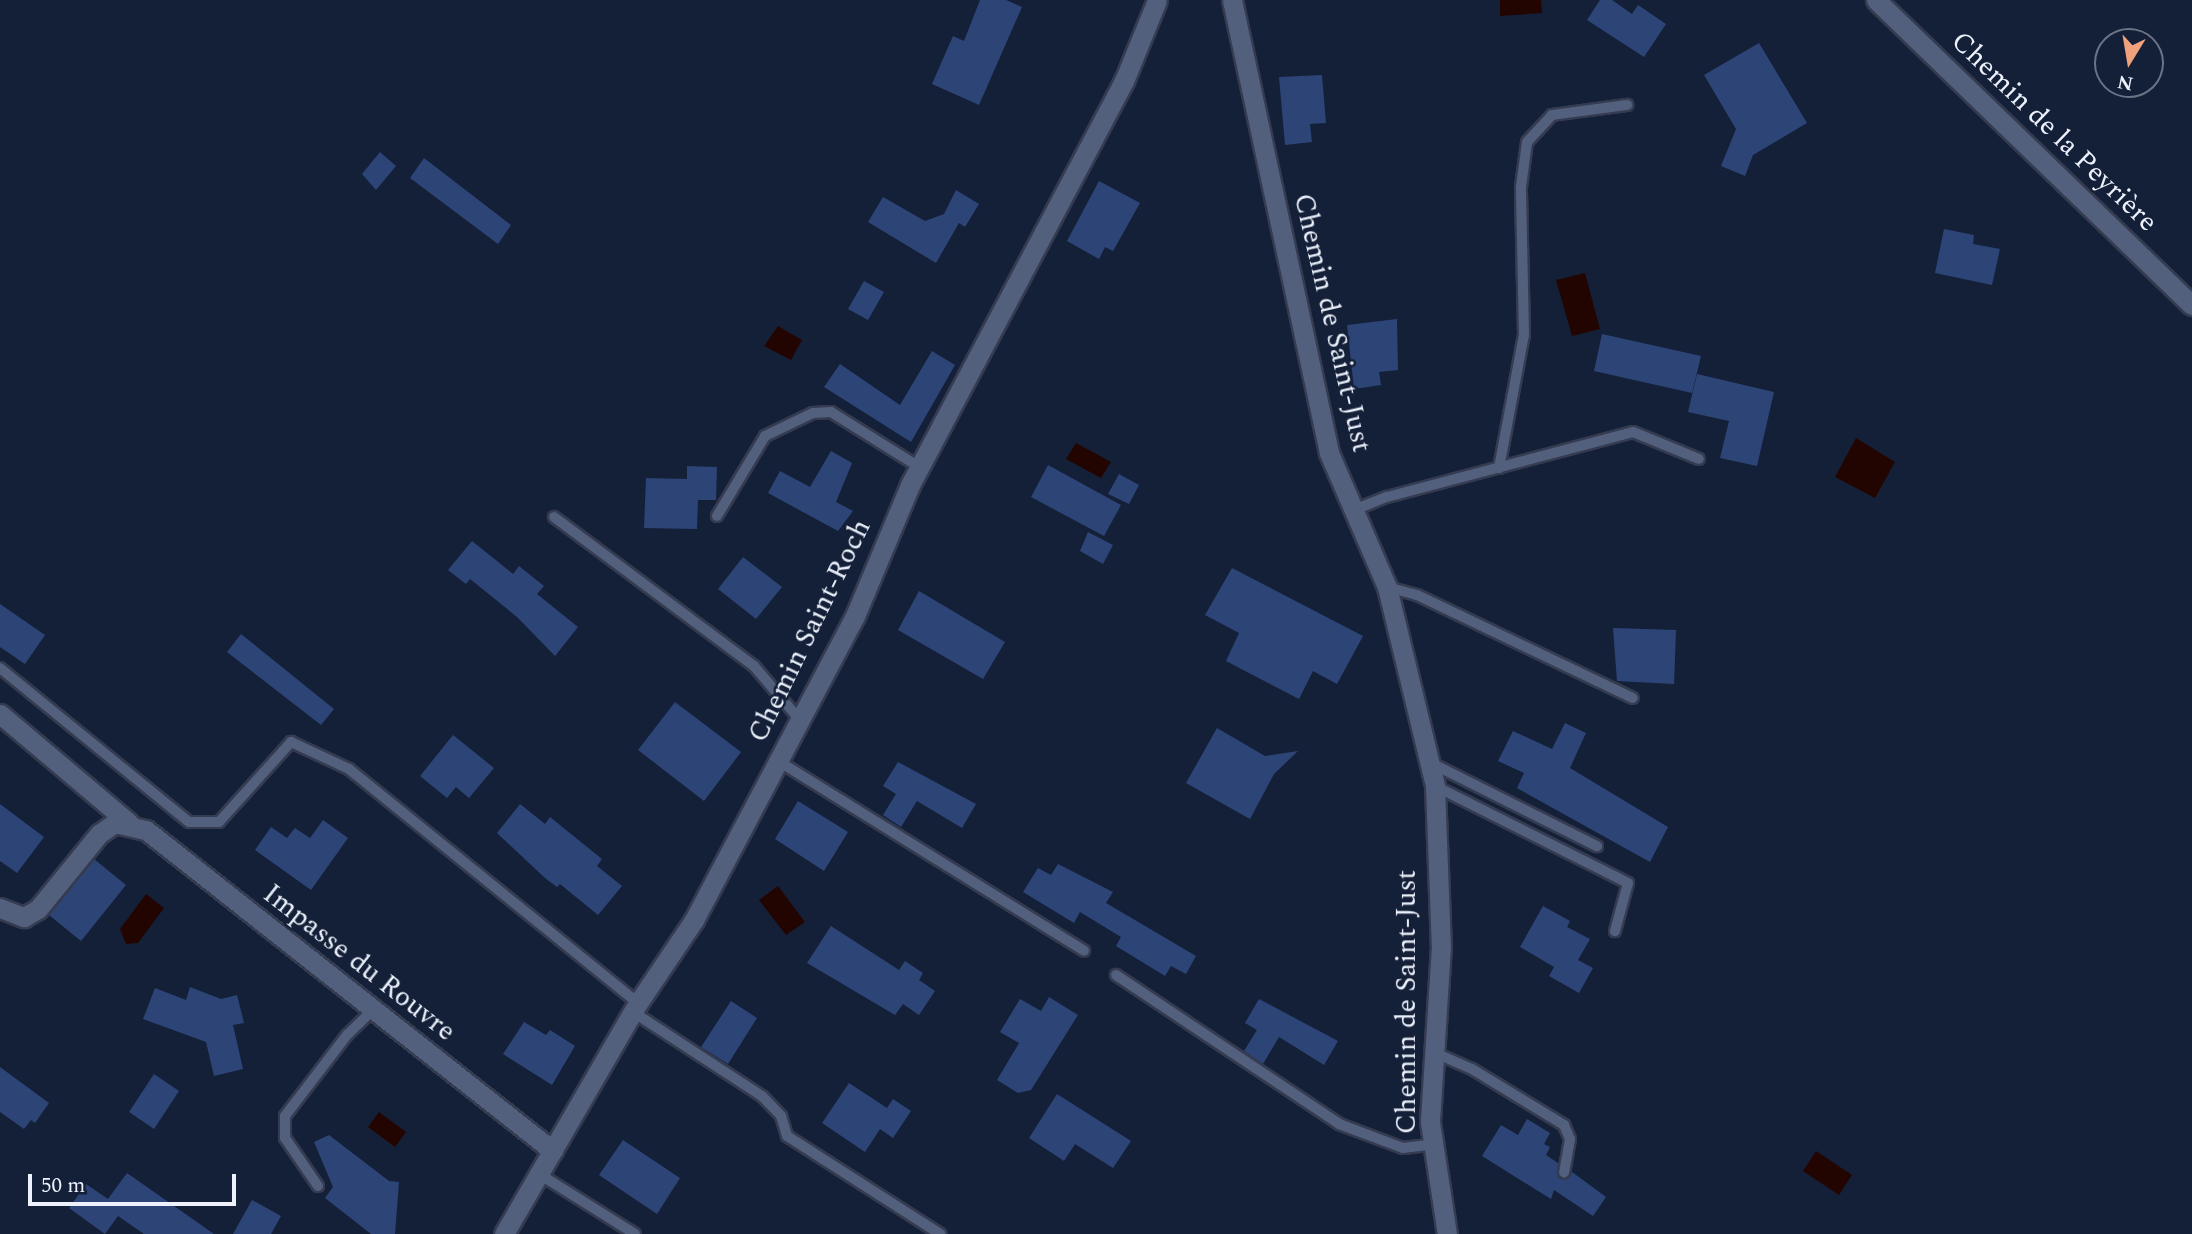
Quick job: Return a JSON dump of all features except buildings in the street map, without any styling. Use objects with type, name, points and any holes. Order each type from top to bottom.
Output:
[{"type":"street","name":"Chemin Saint-Roch","points":[[504,1234],[635,1007],[694,920],[800,720],[855,616],[919,467],[1124,81],[1157,0]]},
{"type":"street","name":"Chemin de Saint-Just","points":[[1233,0],[1329,453],[1387,587],[1435,786],[1441,946],[1433,1052],[1434,1144],[1447,1234]]},
{"type":"street","name":"Chemin de la Peyrière","points":[[1876,0],[2192,305]]},
{"type":"street","name":"Impasse du Rouvre","points":[[0,714],[129,823],[146,830],[553,1151]]},
{"type":"street","points":[[2,916],[24,916],[38,909],[99,834],[115,823],[129,823]]},
{"type":"lane","points":[[1499,468],[1524,335],[1521,187],[1527,142],[1552,116],[1627,105]]},
{"type":"lane","points":[[717,516],[765,436],[813,413],[831,412],[919,467]]},
{"type":"lane","points":[[1354,510],[1633,432],[1699,459]]},
{"type":"lane","points":[[554,517],[754,666],[800,720]]},
{"type":"lane","points":[[1387,587],[1417,595],[1633,698]]},
{"type":"lane","points":[[0,668],[189,822],[219,822],[291,742],[349,769],[635,1007],[762,1096],[781,1116],[787,1136],[940,1234]]},
{"type":"lane","points":[[778,761],[1084,951]]},
{"type":"lane","points":[[1429,762],[1597,846]]},
{"type":"lane","points":[[1435,786],[1628,883],[1615,932]]},
{"type":"lane","points":[[1116,975],[1339,1124],[1403,1148],[1434,1144]]},
{"type":"lane","points":[[318,1186],[285,1138],[285,1116],[346,1035],[373,1010]]},
{"type":"lane","points":[[1433,1052],[1472,1069],[1564,1125],[1570,1139],[1564,1172]]},
{"type":"lane","points":[[539,1174],[635,1234]]},
{"type":"shaded area","points":[[1500,0],[1541,0],[1542,13],[1500,16]]},
{"type":"shaded area","points":[[1585,273],[1600,329],[1572,336],[1556,280]]},
{"type":"shaded area","points":[[778,326],[802,340],[791,360],[764,346]]},
{"type":"shaded area","points":[[1856,438],[1895,462],[1875,498],[1835,477]]},
{"type":"shaded area","points":[[1076,443],[1111,462],[1101,478],[1066,459]]},
{"type":"shaded area","points":[[778,886],[805,922],[786,935],[759,900]]},
{"type":"shaded area","points":[[146,894],[164,908],[138,943],[126,944],[120,929]]},
{"type":"shaded area","points":[[379,1112],[406,1132],[395,1147],[368,1127]]},
{"type":"shaded area","points":[[1816,1151],[1852,1175],[1839,1195],[1803,1171]]}]
